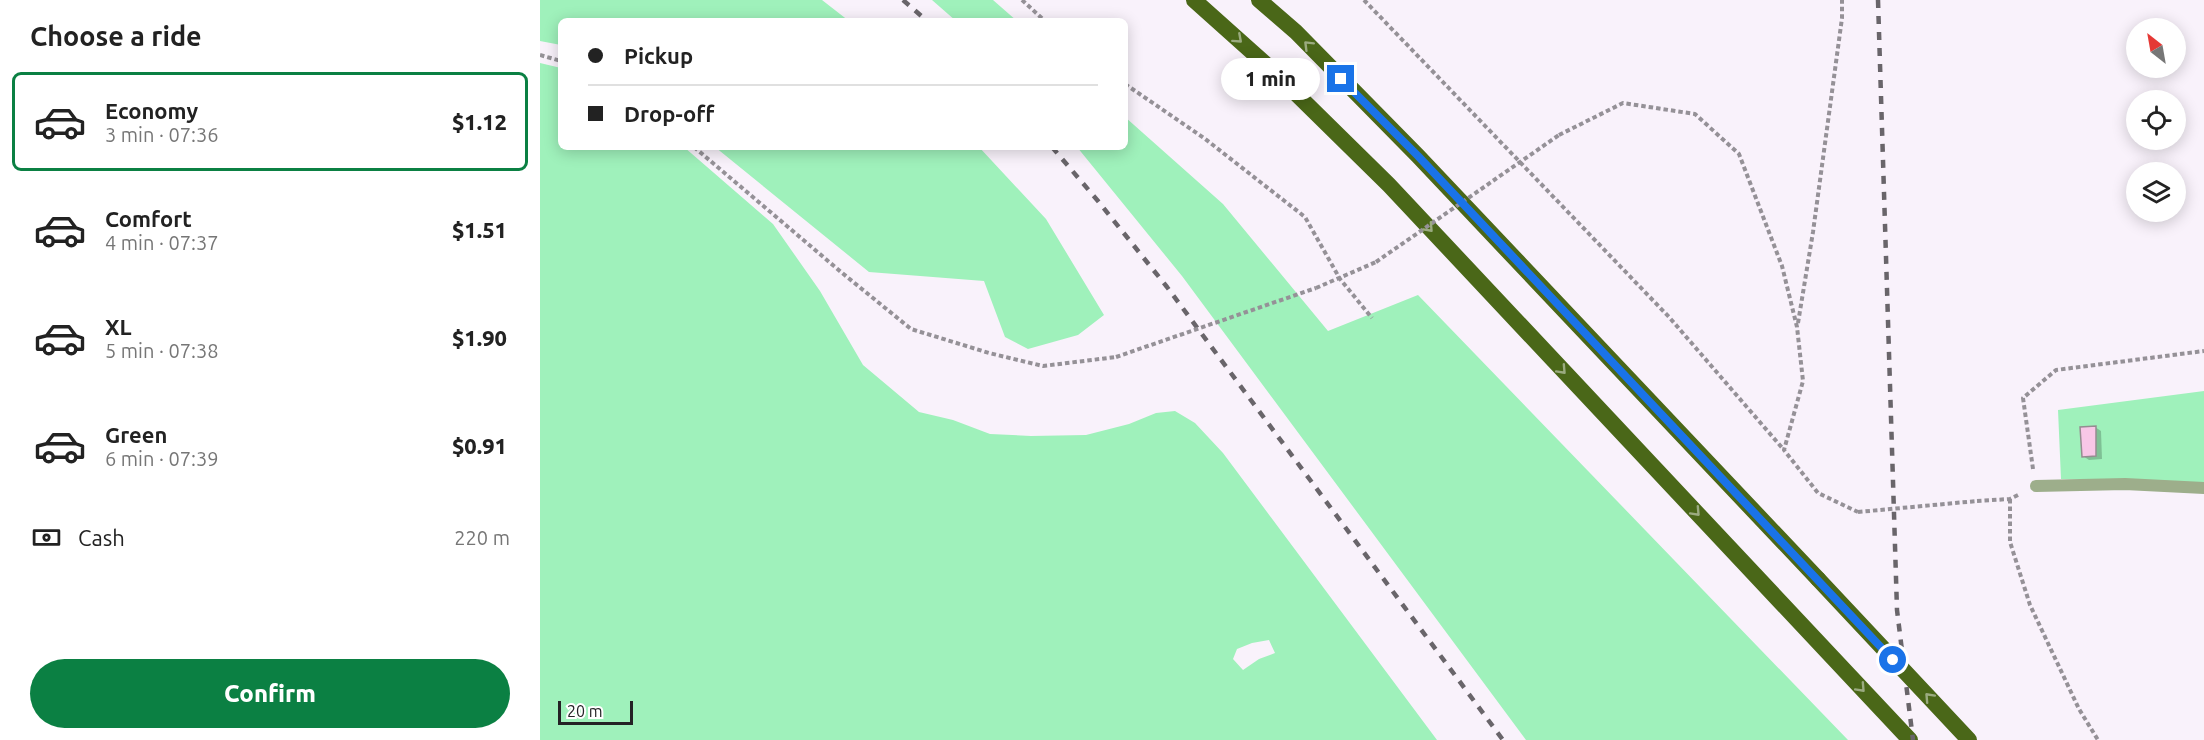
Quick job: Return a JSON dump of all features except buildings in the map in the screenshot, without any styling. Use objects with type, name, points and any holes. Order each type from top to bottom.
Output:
[{"type":"highway","points":[[1194,0],[1270,68],[1389,185],[1910,740]]},
{"type":"highway","points":[[1259,0],[1296,32],[1418,156],[1969,740]]},
{"type":"lane","points":[[2036,486],[2125,484],[2204,488]]},
{"type":"path","points":[[1022,0],[1042,18]]},
{"type":"path","points":[[1364,0],[1669,317],[1784,450],[1818,493],[1858,512],[2010,499],[2036,486],[2023,398],[2056,370],[2204,351]]},
{"type":"path","points":[[1797,327],[1813,232],[1842,18],[1842,0]]},
{"type":"path","points":[[540,55],[558,60]]},
{"type":"path","points":[[1128,86],[1204,138],[1305,218],[1340,279],[1372,318]]},
{"type":"path","points":[[698,150],[840,272],[911,329],[989,353],[1043,366],[1116,357],[1340,279],[1376,262],[1558,135],[1623,103],[1695,114],[1739,154],[1782,266],[1797,327],[1803,381],[1784,450]]},
{"type":"path","points":[[2010,499],[2010,542],[2030,605],[2079,709],[2098,740]]},
{"type":"green space","points":[[540,0],[822,0],[845,18],[558,18],[558,44],[540,41]]},
{"type":"green space","points":[[932,0],[993,0],[1014,18],[953,18]]},
{"type":"green space","points":[[540,63],[558,67],[558,150],[687,150],[773,224],[820,291],[863,365],[919,412],[953,420],[990,434],[1031,436],[1086,435],[1129,424],[1156,413],[1175,411],[1195,423],[1223,453],[1437,740],[540,740]],"holes":[[[1269,640],[1275,653],[1259,659],[1243,670],[1233,659],[1237,649]]]},
{"type":"green space","points":[[1128,120],[1223,204],[1328,331],[1418,295],[1848,740],[1526,740],[1182,276],[1079,150],[1128,150]]},
{"type":"green space","points":[[719,150],[982,150],[1046,219],[1104,315],[1078,335],[1028,349],[1005,337],[984,281],[869,272]]},
{"type":"green space","points":[[2204,391],[2204,483],[2061,479],[2058,410]]},
{"type":"railway","points":[[903,0],[924,18]]},
{"type":"railway","points":[[1878,0],[1897,610],[1913,740]]},
{"type":"railway","points":[[1055,150],[1167,287],[1503,740]]},
{"type":"route","points":[[1341,79],[1418,156],[1893,660]]}]
